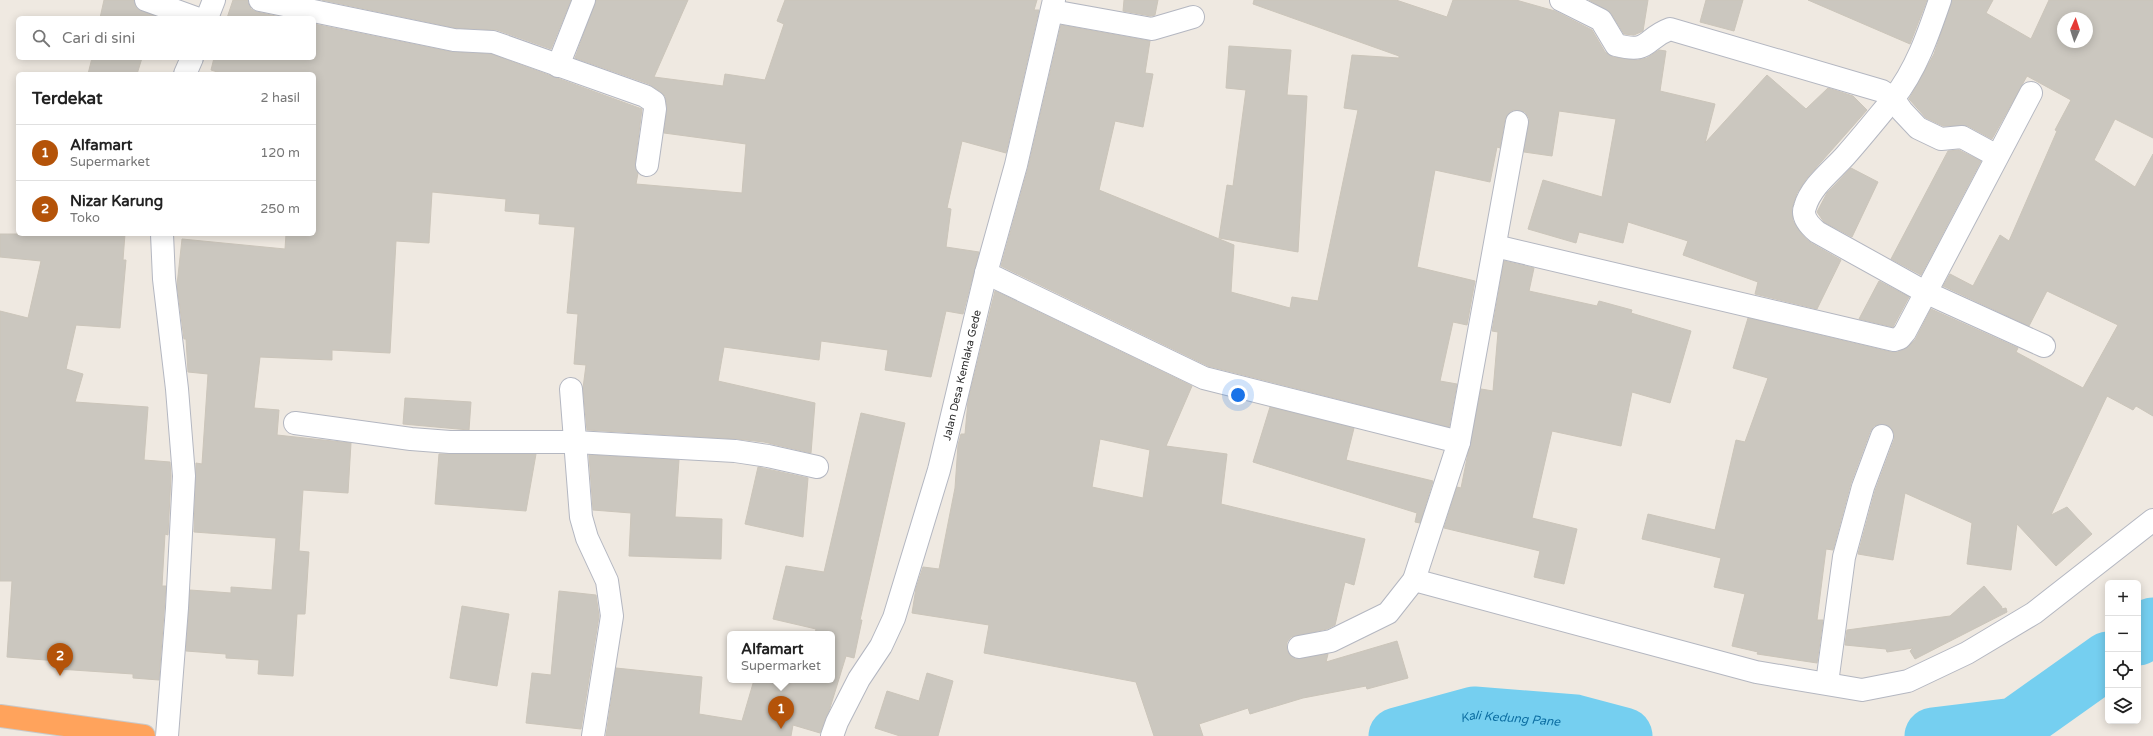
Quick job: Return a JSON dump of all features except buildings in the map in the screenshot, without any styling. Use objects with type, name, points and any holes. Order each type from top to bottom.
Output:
[{"type":"highway","points":[[0,716],[144,736]]},
{"type":"street","points":[[146,0],[190,16]]},
{"type":"street","points":[[208,16],[214,0]]},
{"type":"street","points":[[260,0],[447,39],[493,42],[645,96],[654,102],[655,117],[647,165]]},
{"type":"street","points":[[558,66],[584,0]]},
{"type":"street","points":[[1561,0],[1601,20],[1616,45],[1630,48],[1646,46],[1660,33],[1670,30],[1882,91],[1893,98],[1902,111],[1918,128],[1941,139],[1962,137],[1997,156]]},
{"type":"street","points":[[1940,0],[1928,37],[1913,68],[1893,98],[1847,154],[1812,192],[1804,208],[1807,223],[1817,232],[1925,292],[2044,346]]},
{"type":"street","points":[[1053,6],[1152,29],[1193,17]]},
{"type":"street","name":"Jalan Desa Kemlaka Gede","points":[[832,736],[837,722],[859,679],[881,646],[894,618],[939,470],[986,273],[1016,165],[1053,6]]},
{"type":"street","points":[[186,72],[191,60]]},
{"type":"street","points":[[1495,246],[1894,340],[1900,338],[1905,332],[2031,93]]},
{"type":"street","points":[[1299,647],[1331,641],[1388,613],[1414,580],[1459,442],[1517,122]]},
{"type":"street","points":[[162,236],[164,279],[177,389],[184,476],[177,608],[167,736]]},
{"type":"street","points":[[986,273],[1204,378],[1459,442]]},
{"type":"street","points":[[571,389],[580,517],[587,538],[607,582],[612,616],[593,736]]},
{"type":"street","points":[[295,423],[411,439],[450,442],[575,442],[735,451],[768,456],[817,467]]},
{"type":"street","points":[[1827,684],[1844,558],[1863,487],[1882,436]]},
{"type":"street","points":[[1414,580],[1756,672],[1862,690],[1908,681],[1967,653],[2034,613],[2153,520]]},
{"type":"waterway","name":"Kali Kedung Pane","points":[[2141,635],[2153,626]]},
{"type":"waterway","name":"Kali Kedung Pane","points":[[1933,736],[2015,726],[2105,662]]},
{"type":"waterway","name":"Kali Kedung Pane","points":[[1397,736],[1474,715],[1575,723],[1624,736]]},
{"type":"place","name":"Nizar Karung","points":[[60,676]]},
{"type":"place","name":"Alfamart","points":[[781,729]]}]
